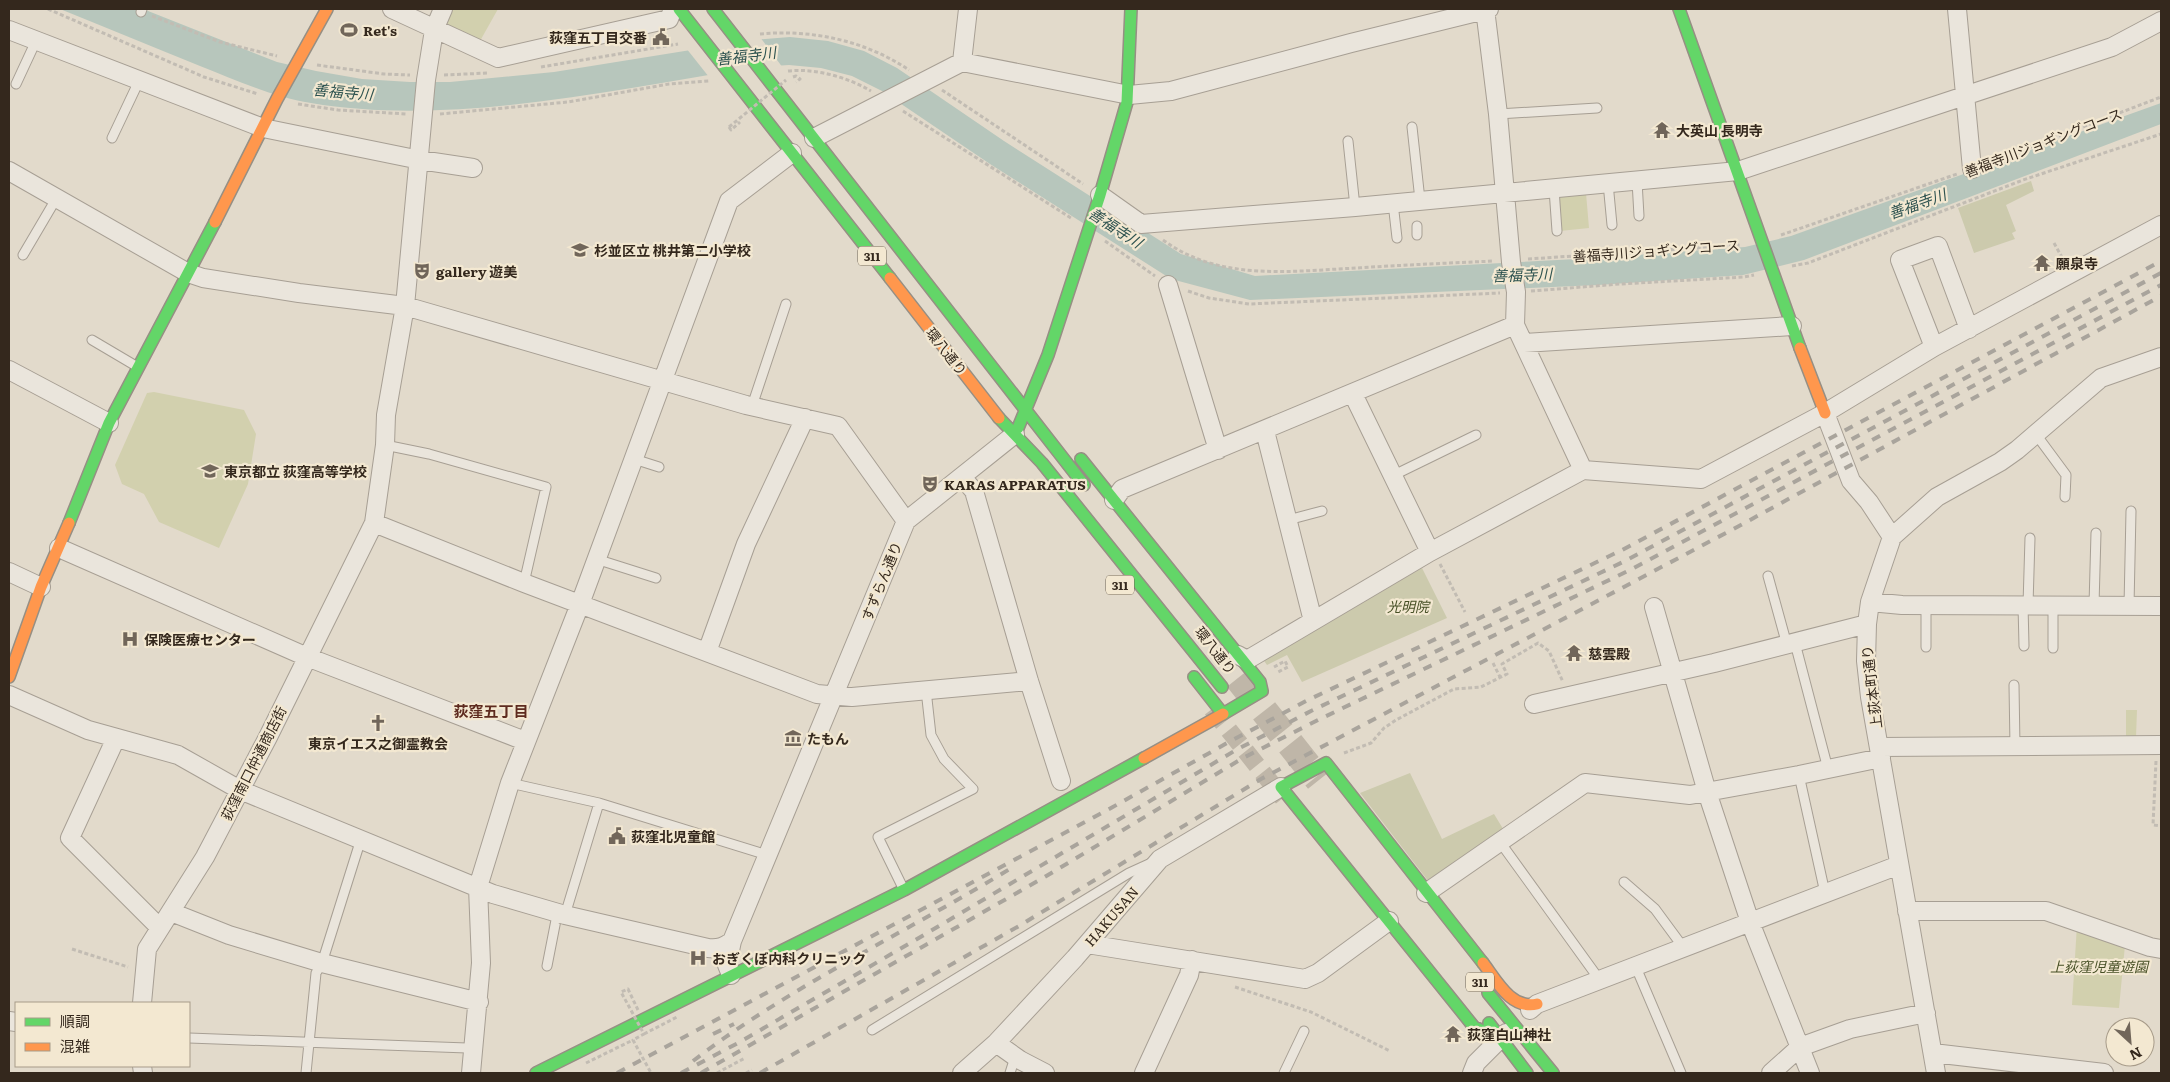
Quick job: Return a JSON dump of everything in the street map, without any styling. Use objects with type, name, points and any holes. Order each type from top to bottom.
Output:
[{"type":"main road","points":[[10,670],[41,587],[59,548],[109,423],[278,98],[327,9]]},
{"type":"main road","name":"環八通り","points":[[679,9],[997,416],[1042,463],[1222,687]]},
{"type":"main road","name":"環八通り","points":[[713,9],[1090,492]]},
{"type":"main road","name":"すずらん通り","points":[[1015,434],[1038,386],[1099,197],[1129,95],[1131,9]]},
{"type":"main road","points":[[1679,9],[1825,413]]},
{"type":"main road","name":"311","points":[[1026,410],[1067,444],[1260,682],[1262,691],[1223,714]]},
{"type":"main road","points":[[1042,463],[1045,483]]},
{"type":"main road","points":[[536,1073],[904,890],[1223,714],[1188,670]]},
{"type":"main road","points":[[1500,1038],[1474,1027],[1281,787],[1326,763],[1426,893],[1508,995],[1522,1006],[1527,1007],[1537,1004]]},
{"type":"main road","name":"311","points":[[1482,985],[1553,1073]]},
{"type":"main road","points":[[1484,1017],[1528,1073]]},
{"type":"street","points":[[392,9],[498,58],[669,19],[673,9]]},
{"type":"street","name":"荻窪南口仲通商店街","points":[[142,1002],[147,949],[205,857],[268,737],[374,523],[385,444],[386,415],[405,306],[426,80],[434,30],[443,9]]},
{"type":"street","points":[[962,62],[968,9]]},
{"type":"street","points":[[1485,9],[1498,114],[1504,192],[1515,290],[1515,325],[1583,470]]},
{"type":"street","points":[[814,138],[962,62],[1129,95],[1171,91],[1244,70],[1489,9]]},
{"type":"street","points":[[1956,9],[1972,169]]},
{"type":"street","points":[[1099,197],[1140,224],[1394,203],[1417,204],[1504,192],[1738,171],[2112,47],[2161,21]]},
{"type":"street","points":[[9,30],[263,128],[420,160],[473,168]]},
{"type":"street","points":[[472,1073],[481,963],[478,887],[510,783],[573,602],[596,559],[664,381],[729,201],[792,153]]},
{"type":"street","points":[[9,171],[188,273],[203,278],[300,294],[405,306],[752,406],[838,426],[906,521]]},
{"type":"street","points":[[1238,655],[1247,660],[1430,552],[1583,470],[1702,479],[1825,413],[1934,347],[2161,225]]},
{"type":"street","points":[[1934,347],[1900,260],[1938,246],[1969,329]]},
{"type":"street","points":[[1168,285],[1218,450]]},
{"type":"street","points":[[1114,500],[1122,489],[1265,431],[1515,325]]},
{"type":"street","points":[[1524,343],[1792,326]]},
{"type":"street","name":"上荻本町通り","points":[[1936,1073],[1899,865],[1866,661],[1867,624],[1870,602],[1882,563],[1892,537],[1937,497],[2000,462],[2101,378],[2161,357]]},
{"type":"street","points":[[9,370],[109,423]]},
{"type":"street","points":[[1353,394],[1430,552]]},
{"type":"street","points":[[1825,413],[1851,481],[1869,502],[1892,537]]},
{"type":"street","points":[[707,652],[746,544],[805,418]]},
{"type":"street","points":[[1265,431],[1313,621]]},
{"type":"street","name":"すずらん通り","points":[[731,975],[727,965],[732,941],[766,855],[843,697],[906,521],[1015,434]]},
{"type":"street","points":[[962,477],[974,491],[1029,681],[1061,781]]},
{"type":"street","points":[[374,523],[573,602],[817,694],[843,697],[1029,681]]},
{"type":"street","points":[[59,548],[306,658],[525,741]]},
{"type":"street","points":[[9,572],[41,587]]},
{"type":"street","points":[[1870,602],[1926,605],[2161,606]]},
{"type":"street","points":[[1654,607],[1707,792],[1750,922],[1810,1073]]},
{"type":"street","points":[[1534,704],[1791,644],[1867,624]]},
{"type":"street","points":[[9,695],[88,730],[178,755],[240,790],[493,894],[565,916],[708,948],[724,947],[732,941]]},
{"type":"street","points":[[116,738],[70,838],[160,928]]},
{"type":"street","points":[[1426,893],[1585,783],[1690,795],[1799,776],[1828,769],[1880,752],[2015,747],[2159,745]]},
{"type":"street","name":"HAKUSAN","points":[[962,1073],[996,1043],[1087,944],[1160,859],[1281,787]]},
{"type":"street","points":[[1472,1073],[1476,1064],[1500,1038],[1537,1004],[1899,865]]},
{"type":"street","points":[[1907,911],[2046,911],[2150,947],[2161,949]]},
{"type":"street","points":[[171,912],[229,935],[322,963],[479,1002]]},
{"type":"street","points":[[1087,944],[1305,979],[1318,973],[1389,921]]},
{"type":"street","points":[[1144,1073],[1189,975],[1192,960]]},
{"type":"street","points":[[1771,1073],[1800,1046],[1850,1030],[1926,1013]]},
{"type":"street","points":[[996,1043],[1013,1065],[1045,1073]]},
{"type":"street","points":[[1933,1053],[2104,1073]]},
{"type":"lane","points":[[16,84],[36,41]]},
{"type":"lane","points":[[112,138],[139,81]]},
{"type":"lane","points":[[1498,114],[1597,108]]},
{"type":"lane","points":[[1412,127],[1417,204]]},
{"type":"lane","points":[[1348,141],[1355,207]]},
{"type":"lane","points":[[1637,180],[1639,216]]},
{"type":"lane","points":[[1608,183],[1612,225]]},
{"type":"lane","points":[[1554,189],[1557,231]]},
{"type":"lane","points":[[23,255],[56,199]]},
{"type":"lane","points":[[1394,203],[1397,238]]},
{"type":"lane","points":[[752,406],[786,304]]},
{"type":"lane","points":[[92,340],[139,367]]},
{"type":"lane","points":[[2036,433],[2066,475],[2065,497]]},
{"type":"lane","points":[[1392,476],[1476,435]]},
{"type":"lane","points":[[385,444],[429,454],[546,487],[524,583]]},
{"type":"lane","points":[[634,460],[658,467]]},
{"type":"lane","points":[[1288,520],[1322,511]]},
{"type":"lane","points":[[2129,606],[2131,511]]},
{"type":"lane","points":[[2094,605],[2096,533]]},
{"type":"lane","points":[[2024,646],[2030,538]]},
{"type":"lane","points":[[596,559],[656,578]]},
{"type":"lane","points":[[1768,576],[1791,644],[1828,769]]},
{"type":"lane","points":[[1926,605],[1926,647]]},
{"type":"lane","points":[[2053,605],[2053,648]]},
{"type":"lane","points":[[2014,685],[2015,747]]},
{"type":"lane","points":[[904,890],[878,837],[973,789],[944,759],[931,735],[926,690]]},
{"type":"lane","points":[[1799,776],[1825,893]]},
{"type":"lane","points":[[510,783],[599,803],[766,855]]},
{"type":"lane","points":[[547,966],[556,920],[565,916],[599,803]]},
{"type":"lane","points":[[306,1073],[316,973],[322,963],[360,839]]},
{"type":"lane","points":[[1500,842],[1599,979]]},
{"type":"lane","points":[[872,1030],[1130,873],[1160,859]]},
{"type":"lane","points":[[1624,882],[1655,910],[1683,947]]},
{"type":"lane","points":[[1635,965],[1681,1073]]},
{"type":"lane","points":[[1284,1073],[1304,1032]]},
{"type":"lane","points":[[190,1038],[468,1048],[474,1045]]},
{"type":"path","points":[[48,9],[204,77],[241,90],[338,110],[424,112],[568,102],[669,84],[715,80]]},
{"type":"path","points":[[142,10],[220,42],[276,56]]},
{"type":"path","points":[[745,119],[731,130],[728,127],[786,80]]},
{"type":"path","name":"善福寺川ジョギングコース","points":[[1140,224],[1171,246],[1217,266],[1268,273],[1511,261],[1763,242],[1972,169],[2160,98]]},
{"type":"path","points":[[1012,181],[1089,228],[1127,258],[1168,285],[1209,298],[1249,304],[1744,278],[1772,269],[1808,263],[2023,180],[2161,134]]},
{"type":"path","points":[[2054,244],[2067,266]]},
{"type":"path","points":[[1430,552],[1437,557],[1466,612]]},
{"type":"path","points":[[1326,763],[1356,747],[1371,743],[1384,728],[1396,720],[1454,689],[1481,687],[1506,674],[1502,664],[1538,643],[1549,651],[1565,686],[1566,697]]},
{"type":"path","points":[[1493,663],[1500,677]]},
{"type":"path","points":[[2159,745],[2153,825],[2161,826]]},
{"type":"path","points":[[72,950],[145,972]]},
{"type":"path","points":[[1227,985],[1311,1012],[1390,1051]]},
{"type":"path","points":[[638,1010],[628,989],[621,992],[644,1034]]},
{"type":"path","points":[[586,1064],[677,1017]]},
{"type":"path","points":[[633,1040],[651,1073]]},
{"type":"path","points":[[717,1073],[745,1058]]},
{"type":"path","points":[[746,1073],[752,1070]]},
{"type":"green space","points":[[448,9],[498,9],[480,41],[446,29],[442,22]]},
{"type":"green space","points":[[2031,181],[2034,191],[2006,205],[2016,231],[2012,233],[2015,239],[1974,253],[1958,208]]},
{"type":"green space","points":[[1586,193],[1589,228],[1560,231],[1556,196]]},
{"type":"green space","points":[[154,392],[244,410],[256,434],[248,484],[219,548],[159,522],[144,494],[122,484],[115,465],[147,393]]},
{"type":"green space","name":"光明院","points":[[1422,568],[1447,618],[1302,682],[1287,655],[1267,665],[1262,658]]},
{"type":"green space","points":[[2126,710],[2137,710],[2136,737],[2126,737]]},
{"type":"green space","points":[[1410,773],[1442,839],[1494,814],[1505,832],[1429,882],[1360,793]]},
{"type":"green space","name":"上荻窪児童遊園","points":[[2077,925],[2125,945],[2119,1008],[2072,1005]]},
{"type":"water","name":"善福寺川","points":[[60,9],[143,9],[277,62],[362,79],[410,82],[450,82],[554,72],[753,40],[790,37],[828,41],[864,51],[897,68],[1004,141],[1181,254],[1255,276],[1596,258],[1745,247],[1791,236],[2161,103],[2161,124],[1804,260],[1743,275],[1598,285],[1250,300],[1171,279],[990,164],[882,91],[852,76],[821,68],[789,65],[757,67],[591,94],[477,108],[420,111],[365,109],[311,103],[268,92]]},
{"type":"pier","points":[[760,37],[783,68],[709,77],[686,48]]},
{"type":"tunnel","points":[[1238,678],[1319,780]]},
{"type":"tunnel","points":[[1212,709],[1283,798]]},
{"type":"railway","points":[[617,1073],[1111,808],[1306,701],[1622,550],[2161,261]]},
{"type":"railway","points":[[681,1073],[738,1043],[912,942],[1236,750],[1311,711],[1625,561],[2161,273]]},
{"type":"railway","points":[[701,1073],[1043,878],[1243,758],[1632,569],[2161,285]]},
{"type":"railway","points":[[760,1073],[1019,926],[1261,779],[1739,526],[2161,296]]},
{"type":"railway","points":[[693,1061],[810,983],[1013,867]]},
{"type":"railway","points":[[713,1034],[734,1024]]},
{"type":"traffic: fast","points":[[679,9],[890,278]]},
{"type":"traffic: fast","points":[[713,9],[1084,485]]},
{"type":"traffic: fast","points":[[1018,428],[1048,355],[1100,195],[1127,102],[1131,9]]},
{"type":"traffic: fast","points":[[1679,9],[1800,348]]},
{"type":"traffic: fast","points":[[69,523],[109,423],[215,222]]},
{"type":"traffic: fast","points":[[999,418],[1042,463],[1222,687]]},
{"type":"traffic: fast","points":[[1081,459],[1260,682],[1262,691],[1223,714],[1194,677]]},
{"type":"traffic: fast","points":[[536,1073],[904,890],[1144,758]]},
{"type":"traffic: fast","points":[[1483,963],[1326,763],[1281,787],[1474,1027],[1500,1038]]},
{"type":"traffic: fast","points":[[1488,993],[1553,1073]]},
{"type":"traffic: fast","points":[[1489,1023],[1527,1073]]},
{"type":"traffic: slow","points":[[215,222],[277,99],[327,9]]},
{"type":"traffic: slow","points":[[890,278],[999,418]]},
{"type":"traffic: slow","points":[[1800,348],[1825,413]]},
{"type":"traffic: slow","points":[[9,677],[41,587],[69,523]]},
{"type":"traffic: slow","points":[[1144,758],[1223,714]]},
{"type":"traffic: slow","points":[[1483,963],[1499,985],[1512,998],[1519,1003],[1537,1004]]},
{"type":"place","name":"Ret's","points":[[349,30]]},
{"type":"place","name":"荻窪五丁目交番","points":[[661,37]]},
{"type":"place","name":"大英山 長明寺","points":[[1662,130]]},
{"type":"place","name":"杉並区立 桃井第二小学校","points":[[580,250]]},
{"type":"place","name":"願泉寺","points":[[2042,263]]},
{"type":"place","name":"gallery 遊美","points":[[422,271]]},
{"type":"place","name":"東京都立 荻窪高等学校","points":[[210,471]]},
{"type":"place","name":"KARAS APPARATUS","points":[[930,484]]},
{"type":"place","name":"保険医療センター","points":[[130,639]]},
{"type":"place","name":"慈雲殿","points":[[1574,653]]},
{"type":"place","name":"東京イエス之御霊教会","points":[[378,723]]},
{"type":"place","name":"たもん","points":[[793,738]]},
{"type":"place","name":"荻窪北児童館","points":[[617,836]]},
{"type":"place","name":"おぎくぼ内科クリニック","points":[[698,958]]},
{"type":"place","name":"荻窪白山神社","points":[[1453,1034]]},
{"type":"district","name":"荻窪五丁目","points":[[491,710]]}]
